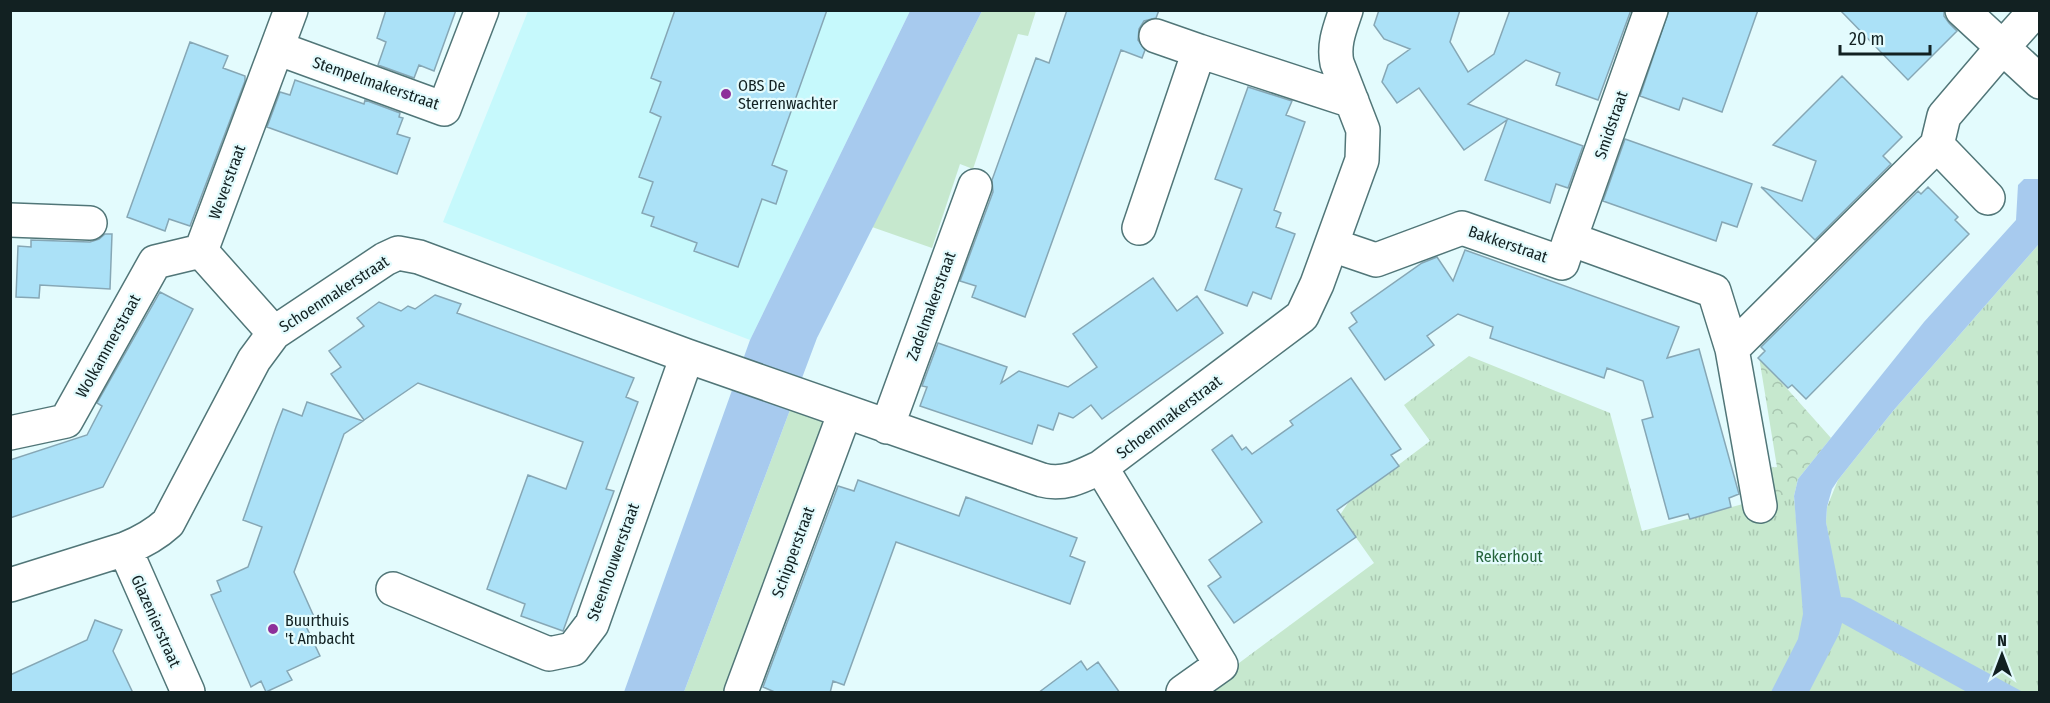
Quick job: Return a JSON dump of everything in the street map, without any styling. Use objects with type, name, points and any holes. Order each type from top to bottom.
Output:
[{"type":"street","name":"Weverstraat","points":[[201,251],[291,10]]},
{"type":"street","name":"Stempelmakerstraat","points":[[277,48],[444,109],[482,10]]},
{"type":"street","name":"Schoenmakerstraat","points":[[10,585],[125,549],[152,536],[168,523],[254,360],[274,333],[376,264],[398,254],[408,254],[687,356],[1050,482],[1074,480],[1101,468],[1297,321],[1311,298],[1362,160],[1363,130],[1337,63],[1335,52],[1337,37],[1346,10]]},
{"type":"street","name":"Smidstraat","points":[[1570,239],[1651,10]]},
{"type":"street","points":[[1962,10],[2040,82]]},
{"type":"street","points":[[1732,349],[1936,145],[1944,116],[2037,10]]},
{"type":"street","points":[[1156,36],[1352,101]]},
{"type":"street","points":[[1139,228],[1199,51]]},
{"type":"street","points":[[1936,145],[1988,198]]},
{"type":"street","name":"Zadelmakerstraat","points":[[887,427],[975,186]]},
{"type":"street","points":[[10,220],[90,223]]},
{"type":"street","name":"Bakkerstraat","points":[[1332,245],[1376,260],[1462,228],[1562,263],[1570,239],[1714,291],[1732,349],[1760,506]]},
{"type":"street","points":[[201,251],[274,333]]},
{"type":"street","name":"Wolkammerstraat","points":[[10,433],[66,421],[156,262],[201,251]]},
{"type":"street","name":"Steenhouwerstraat","points":[[393,589],[549,654],[573,649],[592,624],[687,356]]},
{"type":"street","name":"Schipperstraat","points":[[741,693],[845,412]]},
{"type":"street","points":[[1101,468],[1221,665],[1183,693]]},
{"type":"street","name":"Glazenierstraat","points":[[125,549],[188,693]]},
{"type":"shaded area","points":[[528,11],[910,11],[750,340],[443,222]]},
{"type":"shaded area","points":[[910,11],[982,11],[817,338],[684,692],[624,692],[750,340]]},
{"type":"shaded area","points":[[2024,179],[2039,179],[2039,244],[1893,411],[1838,480],[1832,489],[1826,522],[1841,597],[1850,598],[2023,692],[1967,692],[1842,623],[1839,634],[1809,692],[1771,692],[1798,639],[1803,614],[1794,496],[1798,479],[1924,322],[2016,220],[2018,185]]},
{"type":"green space","points":[[982,11],[1036,11],[1028,36],[1018,34],[973,169],[960,164],[932,248],[872,227]]},
{"type":"green space","name":"Rekerhout","points":[[2039,244],[2039,692],[1200,692],[1374,563],[1340,515],[1348,503],[1430,441],[1404,405],[1469,356],[1610,413],[1642,531],[1743,504],[1794,496],[1799,553],[1830,547],[1826,522],[1827,507],[1838,480],[1893,411]]},
{"type":"green space","points":[[1759,357],[1831,438],[1798,479],[1773,560],[1768,468],[1777,467]]},
{"type":"green space","points":[[790,410],[828,424],[728,692],[684,692]]},
{"type":"building","points":[[386,10],[456,10],[434,71],[419,65],[414,78],[378,65],[386,42],[377,38]]},
{"type":"building","points":[[675,10],[827,10],[772,165],[787,171],[776,204],[762,199],[738,267],[694,251],[697,243],[651,226],[654,217],[642,213],[653,182],[639,177],[661,117],[650,112],[661,82],[651,78]]},
{"type":"building","points":[[1067,10],[1159,10],[1156,18],[1144,21],[1139,29],[1138,40],[1145,50],[1142,58],[1121,50],[1025,317],[972,297],[976,286],[960,281],[993,192],[992,180],[1036,58],[1049,63]]},
{"type":"building","points":[[1379,10],[1460,10],[1450,42],[1468,72],[1494,54],[1510,10],[1631,10],[1598,100],[1556,85],[1560,73],[1526,60],[1468,104],[1583,146],[1568,188],[1556,184],[1550,203],[1485,180],[1507,120],[1464,150],[1419,88],[1397,103],[1382,82],[1388,65],[1410,49],[1384,39],[1374,25]]},
{"type":"building","points":[[1669,10],[1758,10],[1722,112],[1683,98],[1679,110],[1640,96]]},
{"type":"building","points":[[1840,10],[1944,10],[1944,16],[1957,31],[1908,80]]},
{"type":"building","points":[[190,42],[228,56],[223,68],[245,76],[245,81],[190,226],[169,219],[165,231],[127,217]]},
{"type":"building","points":[[1842,76],[1902,137],[1883,156],[1891,164],[1815,240],[1761,187],[1802,201],[1816,161],[1773,145]]},
{"type":"building","points":[[295,80],[364,104],[365,100],[400,113],[399,117],[403,118],[397,134],[410,138],[397,174],[267,127],[280,92],[290,95]]},
{"type":"building","points":[[1248,87],[1292,101],[1286,115],[1305,122],[1274,210],[1281,213],[1276,227],[1295,234],[1271,299],[1253,292],[1247,306],[1205,290],[1242,189],[1215,179]]},
{"type":"building","points":[[1625,139],[1752,184],[1737,227],[1722,222],[1716,241],[1603,201]]},
{"type":"building","points":[[1928,187],[1958,217],[1955,220],[1969,234],[1806,399],[1792,385],[1788,388],[1758,358],[1765,351],[1761,347],[1918,191],[1921,194]]},
{"type":"building","points":[[105,234],[112,234],[110,289],[40,285],[39,298],[16,297],[18,246],[31,247],[31,240],[90,242]]},
{"type":"building","points":[[1465,250],[1679,327],[1667,358],[1699,349],[1739,494],[1729,498],[1731,507],[1690,519],[1688,514],[1669,519],[1642,420],[1653,417],[1643,381],[1607,368],[1604,378],[1490,338],[1493,327],[1458,314],[1427,336],[1434,345],[1385,380],[1349,328],[1357,322],[1351,313],[1422,263],[1437,257],[1453,281]]},
{"type":"building","points":[[1153,278],[1177,311],[1197,296],[1223,333],[1102,419],[1091,405],[1073,418],[1059,413],[1053,430],[1038,425],[1032,444],[920,406],[927,387],[922,386],[938,343],[1007,367],[1001,383],[1019,371],[1068,387],[1097,367],[1073,334]]},
{"type":"building","points":[[160,292],[193,309],[103,487],[10,518],[10,460],[87,435],[102,406],[97,403]]},
{"type":"building","points":[[435,295],[461,304],[457,313],[634,378],[626,397],[638,402],[606,489],[614,491],[563,631],[521,616],[525,604],[487,589],[528,475],[566,489],[583,442],[418,383],[364,420],[331,374],[341,367],[329,351],[364,326],[357,318],[379,302],[401,311],[408,306],[415,309]]},
{"type":"building","points":[[1351,378],[1401,449],[1391,455],[1399,466],[1337,510],[1356,537],[1234,623],[1208,586],[1221,577],[1209,560],[1262,522],[1212,450],[1232,435],[1242,450],[1246,447],[1252,454],[1293,425],[1290,421]]},
{"type":"building","points":[[307,402],[363,421],[344,434],[294,572],[315,619],[305,624],[320,656],[287,671],[292,680],[266,692],[261,681],[251,687],[211,595],[221,591],[217,581],[248,567],[262,527],[243,520],[276,427],[283,409],[302,416]]},
{"type":"building","points":[[858,480],[959,516],[966,497],[1077,538],[1070,556],[1085,562],[1070,604],[896,542],[844,685],[833,681],[830,693],[777,693],[763,687],[838,486],[854,491]]},
{"type":"building","points":[[95,620],[122,630],[113,651],[133,693],[10,693],[10,675],[87,640]]},
{"type":"building","points":[[1081,661],[1087,670],[1098,662],[1120,693],[1038,693]]},
{"type":"place","name":"OBS De Sterrenwachter","points":[[726,94]]},
{"type":"place","name":"Buurthuis 't Ambacht","points":[[273,629]]}]
